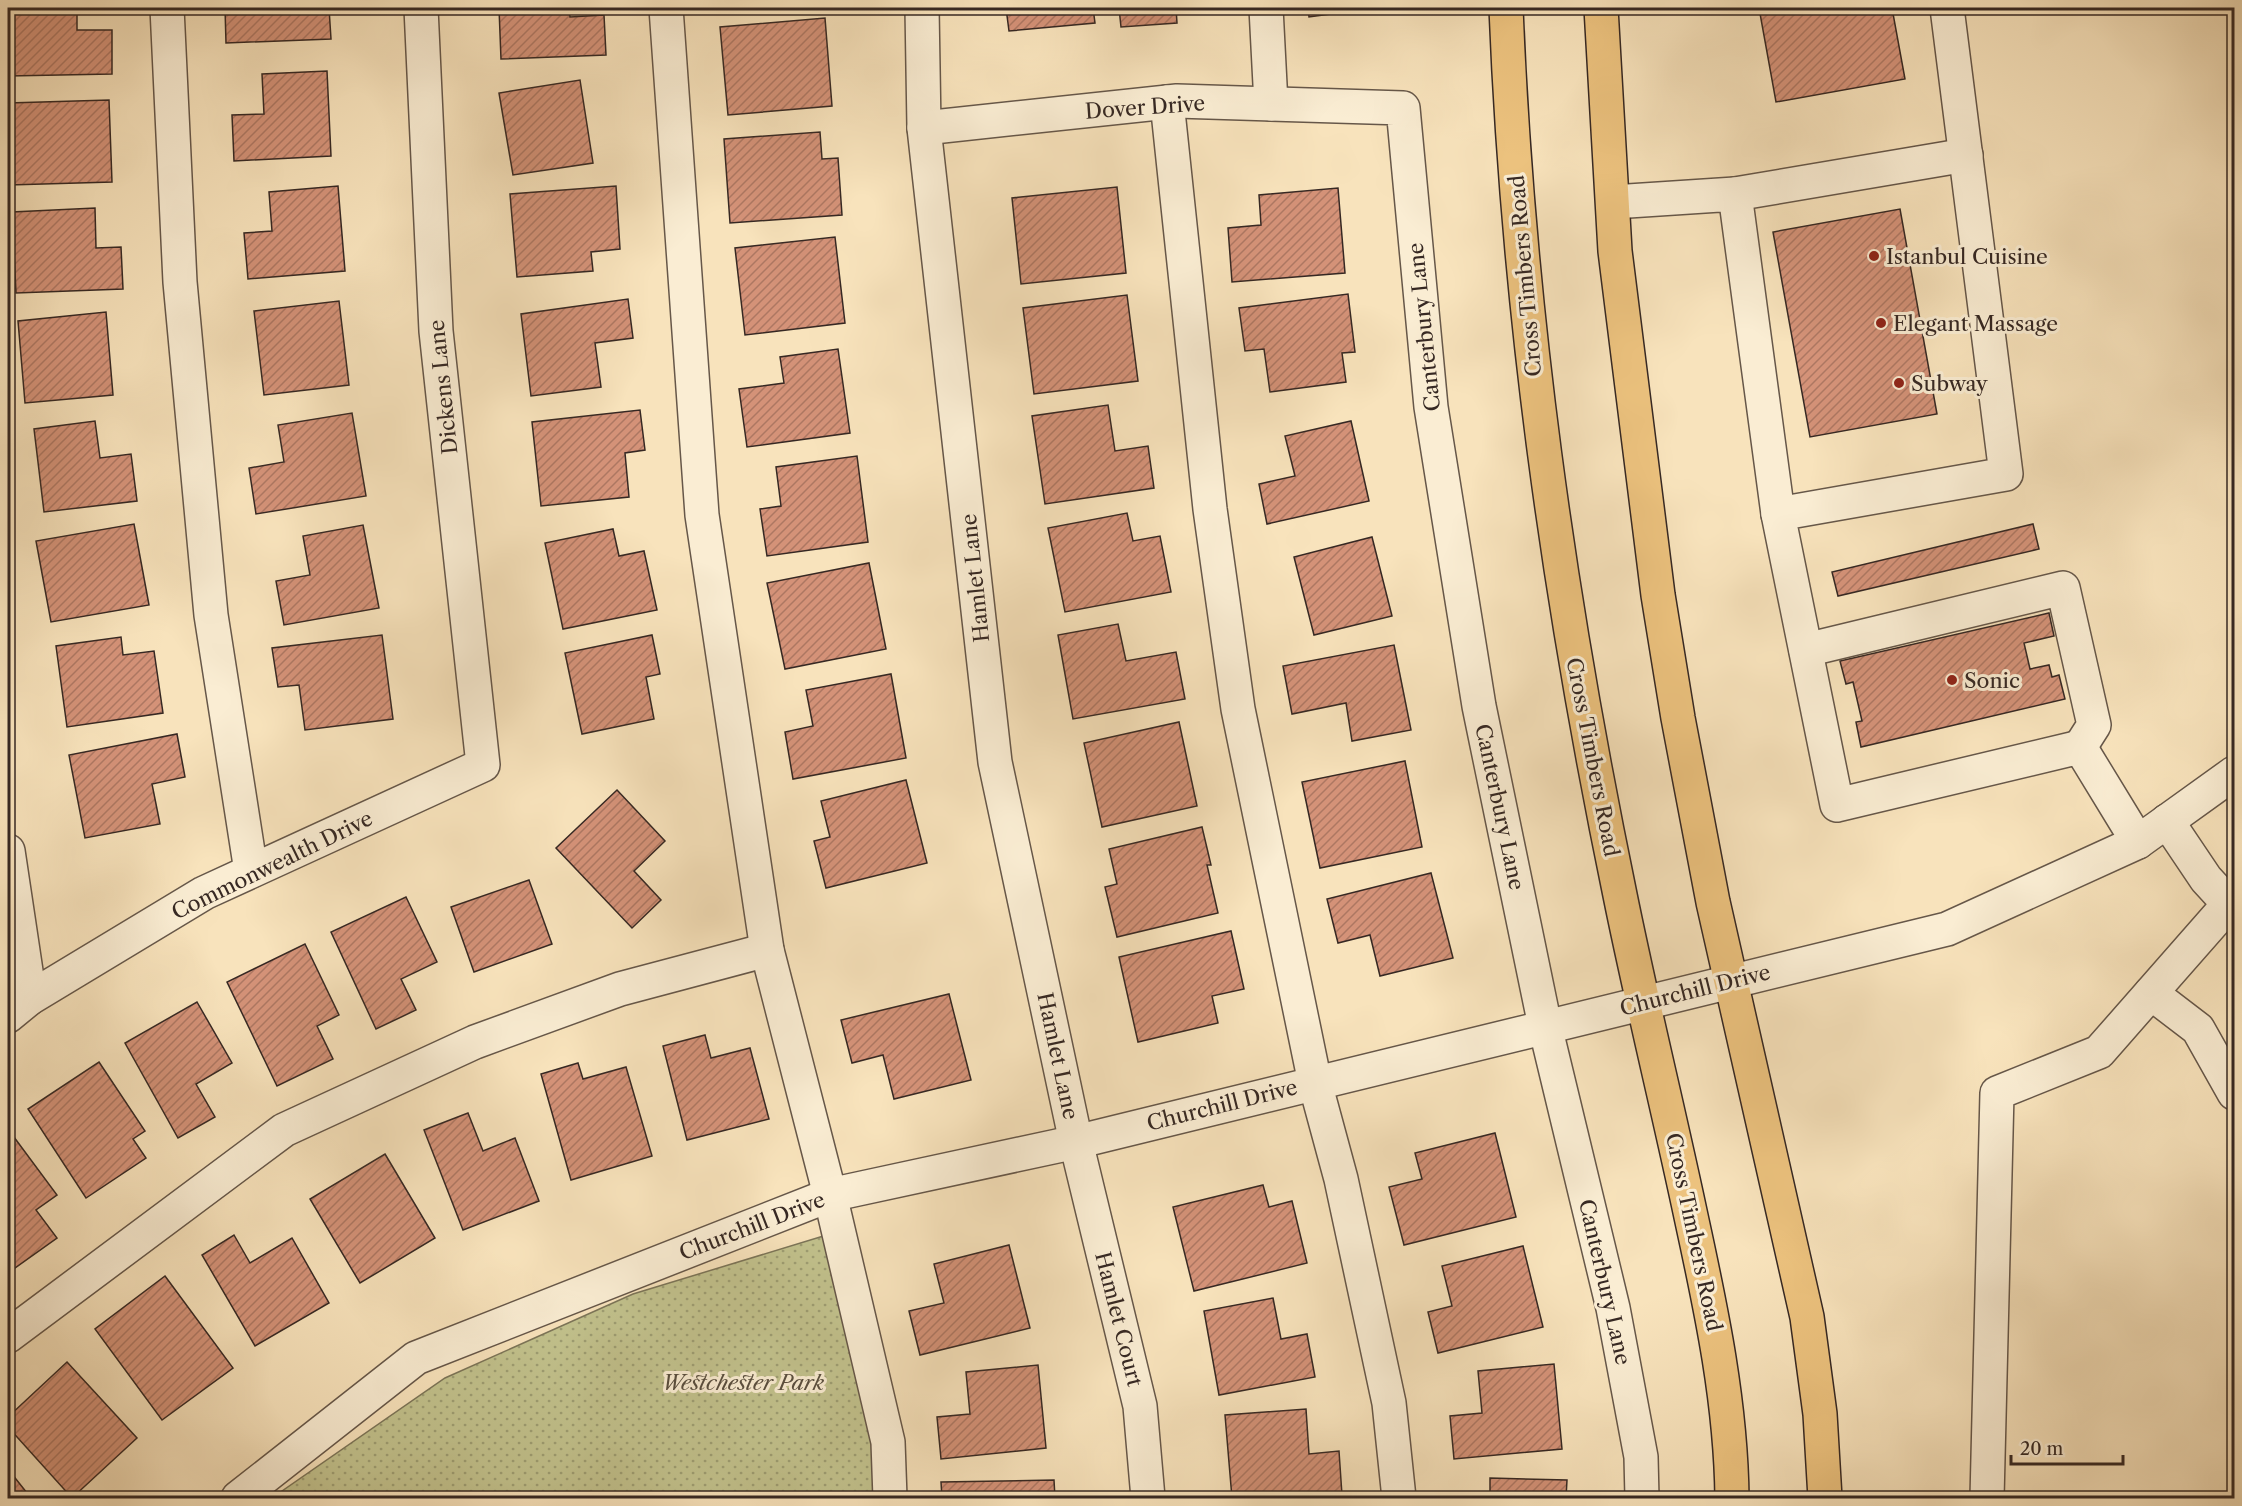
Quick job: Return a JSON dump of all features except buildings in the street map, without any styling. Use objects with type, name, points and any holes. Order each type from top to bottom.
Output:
[{"type":"main road","name":"Cross Timbers Road","points":[[1506,8],[1520,243],[1538,416],[1591,757],[1642,1004],[1720,1353],[1732,1498]]},
{"type":"main road","points":[[1601,8],[1616,263],[1660,607],[1678,718],[1713,902],[1807,1317],[1820,1414],[1825,1498]]},
{"type":"street","points":[[166,8],[180,282],[210,603],[251,871]]},
{"type":"street","name":"Dickens Lane","points":[[421,8],[436,331],[483,765]]},
{"type":"street","points":[[666,8],[702,515],[767,950],[830,1195],[888,1442],[890,1498]]},
{"type":"street","name":"Hamlet Lane","points":[[922,8],[924,128],[996,762],[1076,1142]]},
{"type":"street","points":[[1266,8],[1270,104]]},
{"type":"street","points":[[1779,514],[2006,474],[1947,8]]},
{"type":"street","points":[[1167,102],[1210,509],[1238,708],[1315,1083],[1341,1179],[1389,1403],[1399,1498]]},
{"type":"street","name":"Dover Drive","points":[[924,128],[1167,102],[1403,108]]},
{"type":"street","name":"Canterbury Lane","points":[[1403,108],[1431,407],[1479,706],[1545,1026],[1613,1308],[1641,1457],[1642,1498]]},
{"type":"street","points":[[1613,202],[1735,194],[1966,155]]},
{"type":"street","points":[[1735,194],[1779,514],[1806,650],[1837,805],[2080,747],[2094,725],[2063,588],[1806,650]]},
{"type":"street","points":[[2080,747],[2138,842]]},
{"type":"street","name":"Commonwealth Drive","points":[[19,1007],[204,892],[483,765]]},
{"type":"street","name":"Churchill Drive","points":[[238,1498],[416,1358],[830,1195],[1076,1142],[1947,929],[2138,842],[2235,773]]},
{"type":"street","points":[[1987,1498],[1996,1093],[2099,1052],[2232,904],[2206,879],[2167,821]]},
{"type":"street","points":[[8,851],[19,1007]]},
{"type":"street","points":[[8,1336],[284,1130],[475,1042],[620,989],[767,950]]},
{"type":"street","points":[[2151,993],[2198,1029],[2235,1093]]},
{"type":"street","name":"Hamlet Court","points":[[1076,1142],[1140,1406],[1148,1498]]},
{"type":"green space","name":"Westchester Park","points":[[830,1234],[864,1383],[880,1498],[272,1498],[445,1378],[633,1294]]},
{"type":"place","name":"Istanbul Cuisine","points":[[1874,256]]},
{"type":"place","name":"Elegant Massage","points":[[1881,323]]},
{"type":"place","name":"Subway","points":[[1899,383]]},
{"type":"place","name":"Sonic","points":[[1952,680]]}]
